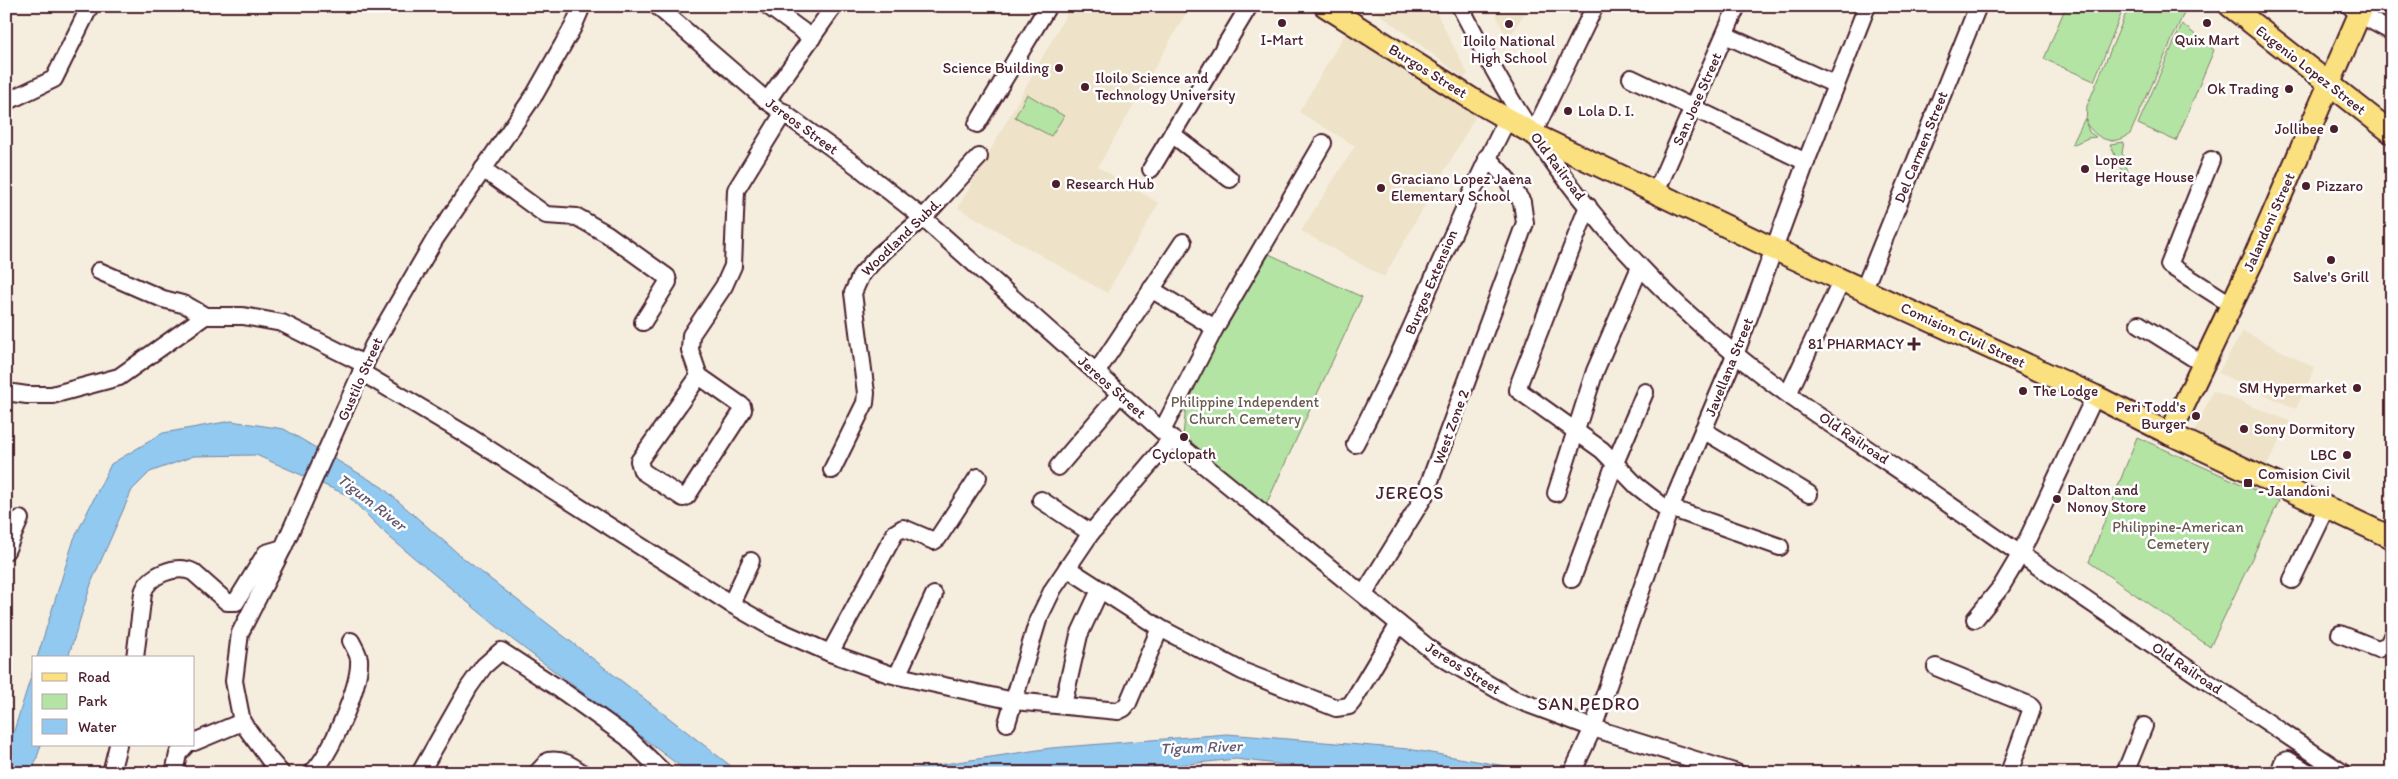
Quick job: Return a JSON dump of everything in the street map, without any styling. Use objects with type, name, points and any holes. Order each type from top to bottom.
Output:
[{"type":"main road","name":"Burgos Street","points":[[1325,6],[1507,120],[1533,134]]},
{"type":"main road","name":"Eugenio Lopez Street","points":[[2230,6],[2392,133]]},
{"type":"main road","name":"Jalandoni Street","points":[[2170,434],[2232,304],[2330,84],[2357,9]]},
{"type":"main road","name":"Comision Civil Street","points":[[1533,134],[1774,249],[1864,288],[2095,396],[2170,434],[2392,538]]},
{"type":"street","points":[[6,102],[54,79],[90,6]]},
{"type":"street","name":"Gustilo Street","points":[[282,773],[269,759],[242,722],[234,681],[240,633],[283,548],[298,509],[343,418],[363,368],[435,239],[535,94],[573,27],[582,6]]},
{"type":"street","name":"Jereos Street","points":[[657,6],[767,101],[923,218],[1167,434],[1436,654],[1512,698],[1713,769],[1737,773]]},
{"type":"street","points":[[768,6],[812,38]]},
{"type":"street","points":[[767,101],[834,6]]},
{"type":"street","points":[[978,124],[1048,6]]},
{"type":"street","points":[[1151,168],[1249,6]]},
{"type":"street","name":"Old Railroad","points":[[1460,6],[1479,43],[1533,134],[1588,206],[1640,267],[1696,321],[1735,355],[2020,555],[2343,773]]},
{"type":"street","points":[[1533,134],[1595,6]]},
{"type":"street","name":"San Jose Street","points":[[1656,192],[1737,6]]},
{"type":"street","name":"Javellana Street","points":[[1574,768],[1593,728],[1670,510],[1735,355],[1806,162],[1867,6]]},
{"type":"street","name":"Del Carmen Street","points":[[1864,288],[1978,6]]},
{"type":"street","points":[[2357,9],[2392,32]]},
{"type":"street","points":[[1725,35],[1836,85]]},
{"type":"street","points":[[1631,78],[1806,162]]},
{"type":"street","points":[[700,376],[639,461],[642,471],[682,498],[687,496],[743,410],[742,406],[700,376],[690,350],[692,336],[724,286],[734,266],[736,190],[784,112]]},
{"type":"street","name":"Burgos Extension","points":[[1355,444],[1386,385],[1443,251],[1507,120]]},
{"type":"street","points":[[1172,134],[1230,179]]},
{"type":"street","points":[[1007,723],[1038,620],[1053,588],[1091,533],[1167,434],[1215,328],[1323,143]]},
{"type":"street","name":"Woodland Subd.","points":[[832,470],[866,398],[853,293],[860,275],[879,255],[923,218],[979,156]]},
{"type":"street","name":"West Zone 2","points":[[1364,594],[1424,497],[1525,224],[1522,202],[1506,178],[1488,157]]},
{"type":"street","points":[[2211,160],[2168,265],[2232,304]]},
{"type":"street","points":[[483,169],[546,215],[577,217],[607,234],[667,277],[668,282],[644,322]]},
{"type":"street","points":[[1588,206],[1518,390],[1575,430],[1615,462],[1637,486],[1670,510],[1780,547]]},
{"type":"street","points":[[1096,373],[1183,242]]},
{"type":"street","points":[[1556,493],[1595,371],[1640,267]]},
{"type":"street","points":[[98,271],[163,300],[186,305],[205,316],[243,316],[282,323],[363,368],[731,604],[773,628],[830,653],[897,676],[1014,701],[1118,711],[1124,708],[1160,628]]},
{"type":"street","points":[[1788,394],[1842,279]]},
{"type":"street","points":[[1151,289],[1215,328]]},
{"type":"street","points":[[6,392],[27,395],[52,395],[119,377],[205,316]]},
{"type":"street","points":[[2139,324],[2204,364]]},
{"type":"street","points":[[1572,579],[1615,462],[1644,392]]},
{"type":"street","points":[[1058,467],[1120,394]]},
{"type":"street","points":[[1975,619],[2001,587],[2020,555],[2095,396]]},
{"type":"street","points":[[1703,430],[1809,494]]},
{"type":"street","points":[[830,653],[895,533],[903,528],[934,541],[938,538],[978,477]]},
{"type":"street","points":[[1041,500],[1091,533]]},
{"type":"street","points":[[2292,580],[2327,507]]},
{"type":"street","points":[[6,551],[20,518]]},
{"type":"street","points":[[135,656],[144,589],[154,579],[168,571],[190,570],[226,602],[232,603],[236,602],[266,552],[283,548]]},
{"type":"street","points":[[731,604],[751,561]]},
{"type":"street","points":[[1067,568],[1160,628],[1242,671],[1336,708],[1343,708],[1353,701],[1398,624]]},
{"type":"street","points":[[1063,705],[1079,635],[1100,590]]},
{"type":"street","points":[[897,676],[934,595]]},
{"type":"street","points":[[2340,634],[2378,649],[2388,645],[2392,636]]},
{"type":"street","points":[[312,773],[325,755],[342,721],[358,674],[359,657],[351,642]]},
{"type":"street","points":[[420,773],[469,686],[484,666],[501,651],[564,692],[627,737],[664,773]]},
{"type":"street","points":[[1936,667],[2029,705],[2032,708],[2008,773]]},
{"type":"street","points":[[195,742],[242,722]]},
{"type":"street","points":[[2124,773],[2144,726]]},
{"type":"street","points":[[112,773],[118,746]]},
{"type":"street","points":[[174,773],[178,754],[185,746]]},
{"type":"street","points":[[537,773],[548,760],[558,759],[582,773]]},
{"type":"street","points":[[2278,773],[2283,762],[2288,760],[2309,773]]},
{"type":"shaded area","name":"Iloilo Science and Technology University","points":[[1071,6],[1190,6],[1098,167],[1159,203],[1107,293],[958,208]]},
{"type":"shaded area","points":[[1369,6],[1433,6],[1468,74],[1464,78]]},
{"type":"shaded area","name":"Iloilo National High School","points":[[1493,6],[1529,6],[1507,41]]},
{"type":"shaded area","name":"Graciano Lopez Jaena Elementary School","points":[[1346,32],[1477,114],[1384,277],[1301,231],[1355,146],[1299,112]]},
{"type":"shaded area","points":[[2243,331],[2315,368],[2296,409],[2218,373]]},
{"type":"shaded area","points":[[2213,391],[2290,421],[2265,469],[2192,437]]},
{"type":"green space","points":[[2066,6],[2124,7],[2094,81],[2044,59]]},
{"type":"green space","points":[[2129,6],[2187,6],[2130,134],[2117,140],[2105,139],[2090,129],[2086,123],[2089,132],[2096,137],[2088,138],[2072,145],[2085,118],[2086,122],[2087,106]]},
{"type":"green space","points":[[2182,24],[2214,50],[2176,141],[2138,124]]},
{"type":"green space","points":[[1027,94],[1064,116],[1051,136],[1015,117]]},
{"type":"green space","points":[[2124,142],[2122,153],[2130,178],[2121,176],[2121,169],[2110,144]]},
{"type":"green space","name":"Philippine Independent Church Cemetery","points":[[1269,254],[1362,297],[1264,509],[1182,448],[1187,394]]},
{"type":"green space","name":"Philippine-American Cemetery","points":[[2137,437],[2279,501],[2210,647],[2089,562]]},
{"type":"water","name":"Tigum River","points":[[231,421],[284,429],[382,487],[462,557],[736,770],[751,773],[689,773],[513,640],[388,536],[347,495],[256,455],[194,456],[150,472],[132,490],[92,581],[69,656],[38,656],[74,539],[111,464],[163,433]]},
{"type":"water","points":[[32,673],[32,746],[41,746],[32,773],[6,773],[6,756]]},
{"type":"water","name":"Tigum River","points":[[1227,734],[1408,749],[1516,768],[1524,773],[1350,773],[1236,759],[1100,773],[884,773],[1051,748]]},
{"type":"place","name":"I-Mart","points":[[1282,23]]},
{"type":"place","name":"Quix Mart","points":[[2207,23]]},
{"type":"place","name":"Iloilo National High School","points":[[1509,24]]},
{"type":"place","name":"Science Building","points":[[1059,68]]},
{"type":"place","name":"Iloilo Science and Technology University","points":[[1085,87]]},
{"type":"place","name":"Ok Trading","points":[[2289,89]]},
{"type":"place","name":"Lola D. I.","points":[[1568,111]]},
{"type":"place","name":"Jollibee","points":[[2334,129]]},
{"type":"place","name":"Lopez Heritage House","points":[[2085,169]]},
{"type":"place","name":"Research Hub","points":[[1056,184]]},
{"type":"place","name":"Pizzaro","points":[[2306,186]]},
{"type":"place","name":"Graciano Lopez Jaena Elementary School","points":[[1381,188]]},
{"type":"place","name":"Salve's Grill","points":[[2331,260]]},
{"type":"place","name":"81 PHARMACY","points":[[1914,344]]},
{"type":"place","name":"SM Hypermarket","points":[[2357,388]]},
{"type":"place","name":"The Lodge","points":[[2023,391]]},
{"type":"place","name":"Peri Todd's Burger","points":[[2196,416]]},
{"type":"place","name":"Sony Dormitory","points":[[2244,429]]},
{"type":"place","name":"Cyclopath","points":[[1184,437]]},
{"type":"place","name":"LBC","points":[[2347,455]]},
{"type":"place","name":"Comision Civil - Jalandoni","points":[[2248,483]]},
{"type":"place","name":"Dalton and Nonoy Store","points":[[2057,499]]},
{"type":"district","name":"JEREOS","points":[[1410,493]]},
{"type":"district","name":"SAN PEDRO","points":[[1589,704]]}]
